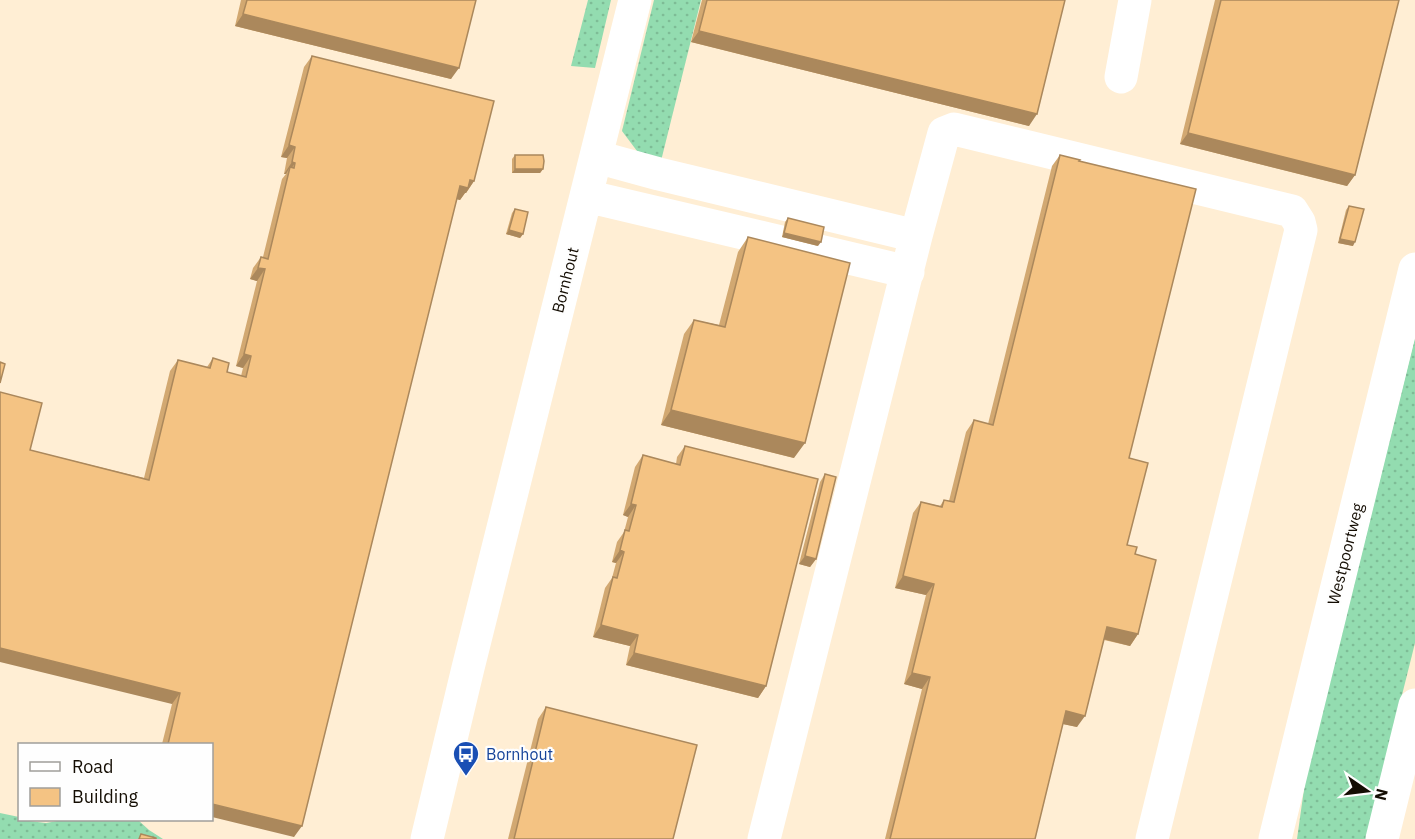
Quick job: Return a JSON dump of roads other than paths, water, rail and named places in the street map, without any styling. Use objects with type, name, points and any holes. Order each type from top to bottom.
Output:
[{"type":"street","name":"Bornhout","points":[[427,839],[470,656],[635,0]]},
{"type":"street","points":[[1121,77],[1136,0]]},
{"type":"street","points":[[764,839],[916,236],[944,133],[954,129],[1292,211],[1299,222],[1301,230],[1152,839]]},
{"type":"street","points":[[597,157],[916,236]]},
{"type":"street","points":[[586,196],[908,272]]},
{"type":"street","name":"Westpoortweg","points":[[1275,839],[1415,269]]},
{"type":"street","points":[[1382,839],[1415,705]]},
{"type":"place","name":"Bornhout","points":[[466,777]]}]
